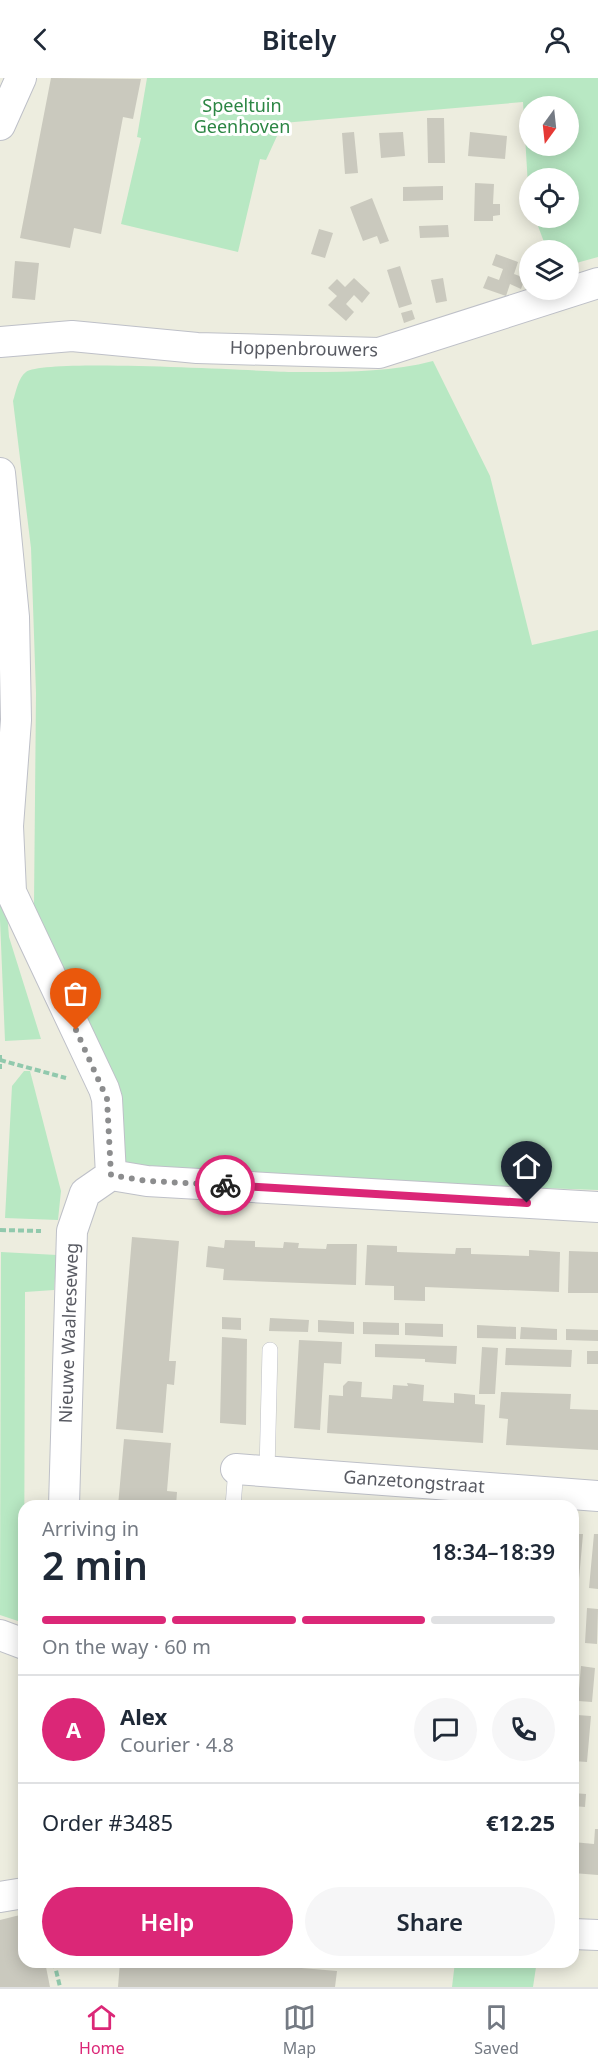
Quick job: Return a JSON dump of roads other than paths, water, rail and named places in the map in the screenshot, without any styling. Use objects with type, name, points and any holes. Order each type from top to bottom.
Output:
[{"type":"street","points":[[0,125],[21,78]]},
{"type":"street","name":"Hoppenbrouwers","points":[[0,342],[72,336],[198,348],[379,353],[598,283]]},
{"type":"street","points":[[0,473],[15,651],[16,720],[8,826],[11,892],[104,1089],[107,1099],[111,1175],[147,1181],[598,1207]]},
{"type":"street","name":"Nieuwe Waalreseweg","points":[[64,1500],[72,1232],[85,1193],[111,1175]]},
{"type":"street","name":"Ganzetongstraat","points":[[236,1469],[451,1495],[598,1496]]},
{"type":"street","points":[[0,1635],[18,1642]]},
{"type":"street","points":[[0,1897],[18,1894]]},
{"type":"street","points":[[579,1934],[598,1935]]},
{"type":"lane","points":[[267,1471],[270,1350]]},
{"type":"lane","name":"Ganzetongstraat","points":[[233,1500],[236,1469]]},
{"type":"park label","name":"Speeltuin Geenhoven","points":[[242,116]]}]
